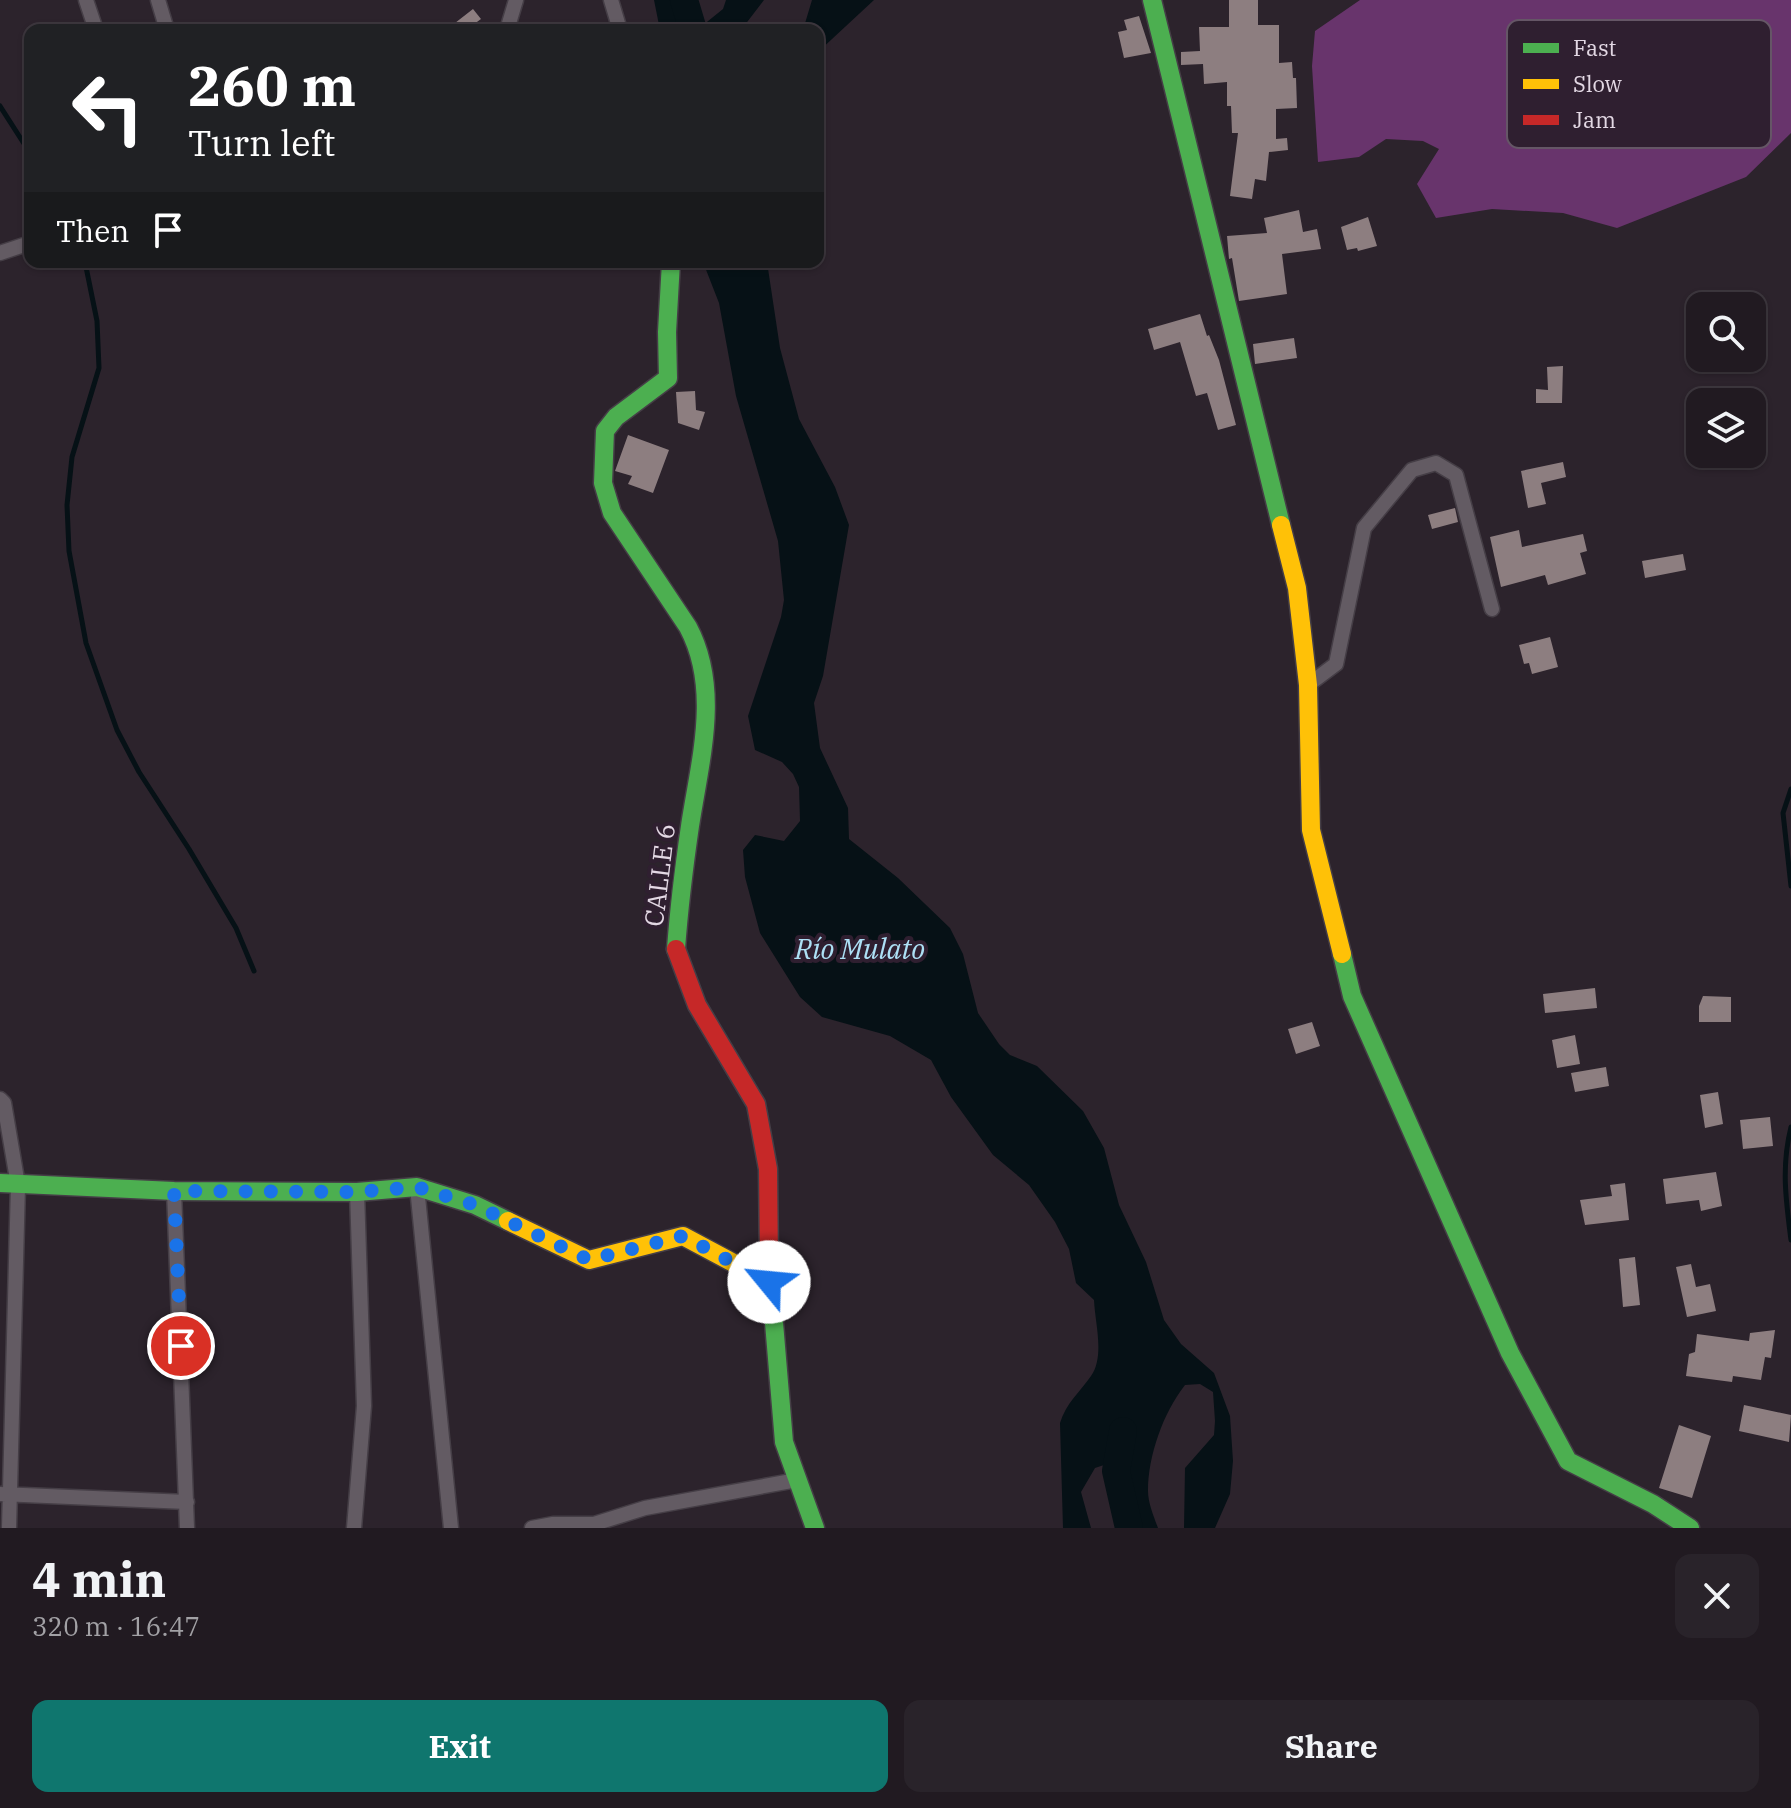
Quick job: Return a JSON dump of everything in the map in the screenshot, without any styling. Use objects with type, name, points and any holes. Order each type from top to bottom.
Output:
[{"type":"street","points":[[86,0],[94,24]]},
{"type":"street","points":[[158,0],[165,24]]},
{"type":"street","points":[[509,24],[516,0]]},
{"type":"street","points":[[611,0],[618,24]]},
{"type":"street","points":[[1152,0],[1297,588],[1308,685],[1311,830],[1352,996],[1510,1353],[1568,1461],[1653,1504],[1690,1528]]},
{"type":"street","points":[[0,253],[24,245]]},
{"type":"street","name":"CALLE 6","points":[[671,268],[668,378],[659,389],[616,416],[608,425],[603,434],[602,485],[612,513],[698,646],[707,715],[681,889],[676,950],[697,1005],[756,1104],[768,1169],[769,1282],[784,1442],[815,1528]]},
{"type":"street","points":[[1308,685],[1336,664],[1364,528],[1412,470],[1436,463],[1456,475],[1492,609]]},
{"type":"street","points":[[0,1099],[4,1103],[9,1184],[5,1494],[9,1528]]},
{"type":"street","points":[[9,1184],[174,1191],[357,1192],[417,1187],[475,1205],[589,1260],[683,1236],[769,1282]]},
{"type":"street","points":[[417,1187],[451,1528]]},
{"type":"street","points":[[174,1191],[187,1528]]},
{"type":"street","points":[[354,1528],[364,1406],[357,1192]]},
{"type":"street","points":[[532,1528],[553,1524],[594,1524],[645,1508],[797,1480]]},
{"type":"street","points":[[5,1494],[187,1502]]},
{"type":"shaded area","points":[[1360,0],[1791,0],[1791,133],[1746,177],[1617,228],[1563,213],[1492,209],[1436,218],[1417,184],[1439,149],[1423,141],[1386,139],[1359,157],[1318,162],[1312,66],[1315,31]]},
{"type":"water","points":[[654,0],[674,0],[688,24],[659,24]]},
{"type":"water","points":[[726,0],[764,0],[746,24],[704,24],[723,9]]},
{"type":"water","points":[[812,0],[874,0],[824,46],[824,24],[805,24]]},
{"type":"water","name":"Río Mulato","points":[[705,268],[768,268],[780,348],[799,419],[835,487],[849,525],[823,676],[814,703],[820,748],[848,808],[849,839],[898,878],[950,928],[963,954],[978,1013],[999,1044],[1010,1055],[1037,1066],[1083,1111],[1104,1148],[1119,1205],[1146,1262],[1164,1320],[1181,1344],[1214,1373],[1230,1416],[1233,1461],[1230,1494],[1215,1528],[1184,1528],[1185,1468],[1214,1435],[1213,1392],[1200,1384],[1185,1385],[1177,1396],[1154,1449],[1148,1491],[1158,1528],[1135,1528],[1121,1471],[1107,1464],[1095,1468],[1081,1492],[1091,1528],[1063,1528],[1060,1423],[1091,1376],[1098,1359],[1094,1300],[1076,1283],[1069,1249],[1055,1222],[1029,1185],[993,1155],[951,1097],[931,1060],[890,1036],[822,1017],[800,997],[760,933],[745,877],[743,850],[755,835],[784,841],[800,821],[799,787],[782,762],[755,750],[748,716],[784,600],[778,541],[736,396],[719,303]]},
{"type":"building","points":[[1229,0],[1258,0],[1258,25],[1279,25],[1279,63],[1292,62],[1293,78],[1296,78],[1297,108],[1276,109],[1276,139],[1287,138],[1288,150],[1269,152],[1266,181],[1255,179],[1252,199],[1230,196],[1238,133],[1232,133],[1227,82],[1204,84],[1203,64],[1181,65],[1181,52],[1200,51],[1199,27],[1229,27]]},
{"type":"building","points":[[473,9],[481,19],[474,24],[454,24]]},
{"type":"building","points":[[1139,16],[1151,53],[1124,58],[1118,32],[1127,30],[1124,20]]},
{"type":"building","points":[[1299,210],[1303,232],[1317,229],[1321,249],[1282,254],[1287,294],[1239,301],[1227,236],[1267,233],[1264,218]]},
{"type":"building","points":[[1368,217],[1377,246],[1358,251],[1357,248],[1347,250],[1341,227]]},
{"type":"building","points":[[1200,314],[1219,360],[1236,425],[1218,430],[1207,393],[1196,396],[1180,342],[1154,350],[1148,329]]},
{"type":"building","points":[[1294,338],[1297,358],[1255,364],[1253,344]]},
{"type":"building","points":[[1563,366],[1562,403],[1536,403],[1536,389],[1548,390],[1547,367]]},
{"type":"building","points":[[695,391],[696,410],[705,412],[699,430],[678,423],[676,392]]},
{"type":"building","points":[[628,435],[669,450],[653,493],[628,484],[632,476],[615,471]]},
{"type":"building","points":[[1563,462],[1566,477],[1541,483],[1546,504],[1528,508],[1521,471]]},
{"type":"building","points":[[1455,508],[1458,522],[1432,529],[1428,515]]},
{"type":"building","points":[[1519,530],[1522,547],[1583,534],[1587,551],[1580,553],[1586,574],[1548,585],[1545,575],[1501,587],[1490,537]]},
{"type":"building","points":[[1683,554],[1686,570],[1645,578],[1642,561]]},
{"type":"building","points":[[1550,637],[1558,667],[1532,674],[1529,663],[1524,664],[1519,645]]},
{"type":"building","points":[[1595,988],[1597,1008],[1545,1013],[1543,994]]},
{"type":"building","points":[[1703,996],[1731,997],[1731,1022],[1699,1022],[1699,1006]]},
{"type":"building","points":[[1312,1022],[1320,1046],[1296,1054],[1288,1029]]},
{"type":"building","points":[[1575,1035],[1580,1064],[1557,1068],[1552,1040]]},
{"type":"building","points":[[1606,1067],[1609,1086],[1575,1092],[1571,1073]]},
{"type":"building","points":[[1718,1092],[1723,1124],[1705,1128],[1700,1095]]},
{"type":"building","points":[[1770,1117],[1773,1146],[1743,1149],[1740,1120]]},
{"type":"building","points":[[1716,1172],[1722,1206],[1701,1211],[1699,1200],[1666,1204],[1663,1179]]},
{"type":"building","points":[[1625,1183],[1629,1220],[1585,1225],[1580,1200],[1612,1196],[1610,1185]]},
{"type":"building","points":[[1635,1257],[1640,1305],[1623,1307],[1619,1259]]},
{"type":"building","points":[[1691,1264],[1696,1287],[1710,1284],[1716,1311],[1687,1317],[1676,1267]]},
{"type":"building","points":[[1775,1330],[1771,1358],[1765,1357],[1761,1380],[1733,1376],[1732,1382],[1686,1376],[1689,1354],[1695,1352],[1697,1334],[1749,1341],[1750,1333]]},
{"type":"building","points":[[1744,1405],[1791,1415],[1789,1442],[1739,1431]]},
{"type":"building","points":[[1679,1425],[1711,1436],[1692,1498],[1659,1488]]},
{"type":"waterway","name":"Río Mulato","points":[[684,0],[691,24]]},
{"type":"waterway","points":[[0,106],[24,144]]},
{"type":"waterway","points":[[86,268],[97,321],[99,368],[72,457],[67,505],[69,551],[86,643],[117,730],[139,772],[236,928],[254,971]]},
{"type":"waterway","points":[[1791,789],[1783,813],[1791,886]]},
{"type":"waterway","points":[[1791,1127],[1785,1170],[1791,1240]]},
{"type":"waterway","name":"Río Mulato","points":[[1123,1431],[1116,1471],[1129,1528]]},
{"type":"traffic: fast","points":[[1152,0],[1281,525]]},
{"type":"traffic: fast","points":[[671,268],[668,378],[616,417],[605,431],[603,483],[612,513],[688,627],[704,675],[705,725],[676,949]]},
{"type":"traffic: fast","points":[[1342,954],[1352,996],[1510,1353],[1568,1461],[1653,1504],[1690,1528]]},
{"type":"traffic: fast","points":[[0,1183],[174,1191],[357,1192],[417,1187],[475,1205],[508,1221]]},
{"type":"traffic: fast","points":[[769,1263],[784,1442],[815,1528]]},
{"type":"traffic: slow","points":[[1281,525],[1297,588],[1308,685],[1311,830],[1342,954]]},
{"type":"traffic: slow","points":[[508,1221],[589,1260],[683,1236],[769,1282]]},
{"type":"traffic: jam","points":[[676,949],[697,1005],[756,1104],[768,1169],[769,1263]]},
{"type":"route","points":[[181,1346],[174,1191],[357,1192],[417,1187],[475,1205],[589,1260],[683,1236],[769,1282]]}]
